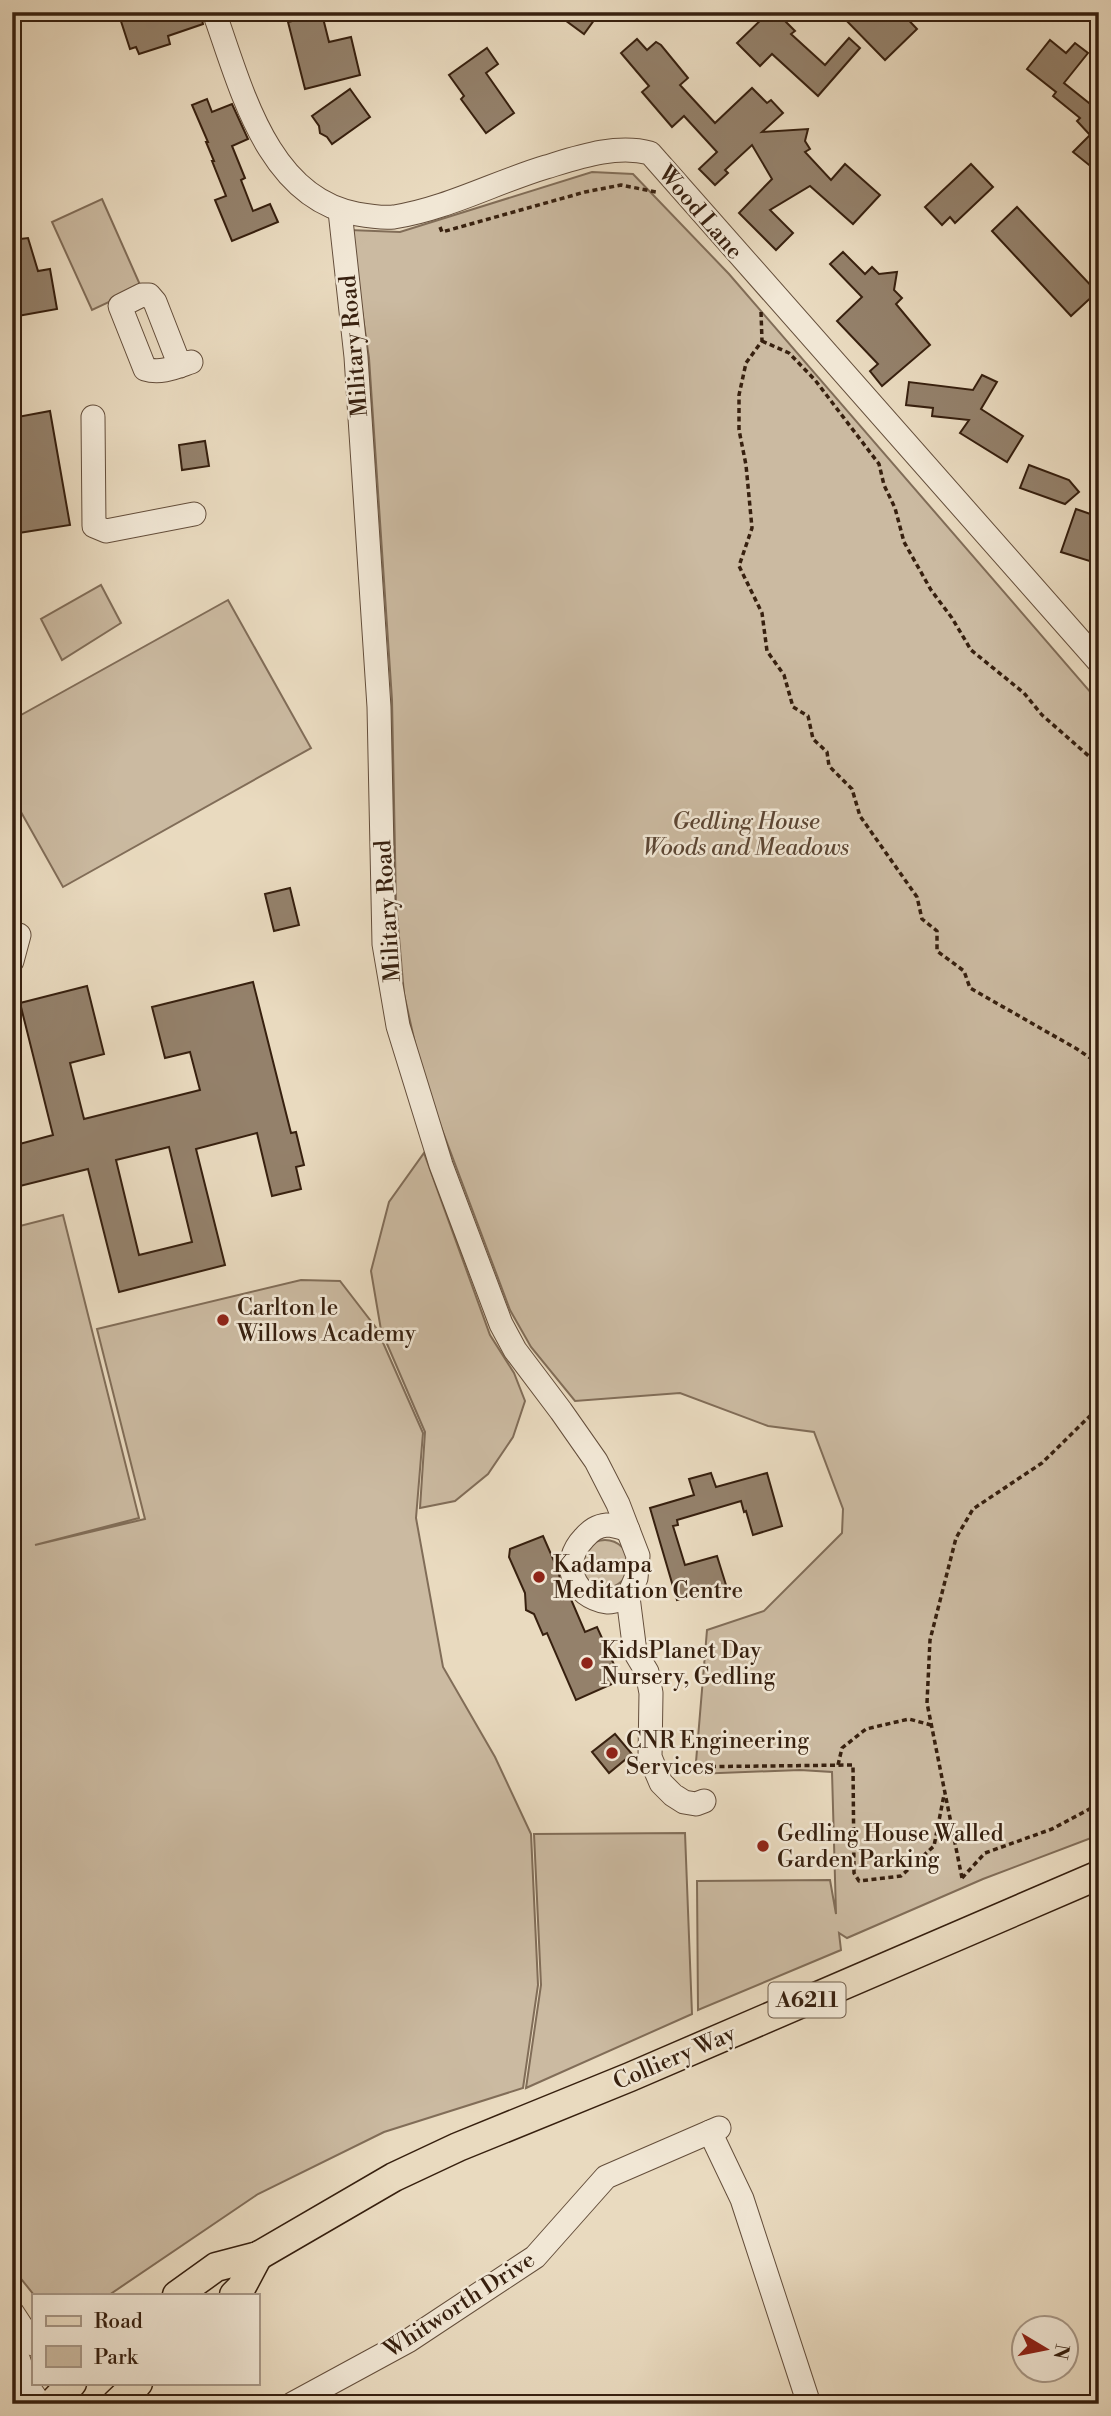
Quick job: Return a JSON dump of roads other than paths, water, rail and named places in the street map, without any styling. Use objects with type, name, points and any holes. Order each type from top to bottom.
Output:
[{"type":"main road","name":"Colliery Way","points":[[178,2294],[216,2267],[258,2256],[394,2177],[458,2147],[629,2077],[1099,1875]]},
{"type":"main road","points":[[235,2294],[242,2288],[258,2256]]},
{"type":"main road","points":[[116,2404],[137,2384]]},
{"type":"street","name":"Wood Lane","points":[[214,12],[237,77],[266,144],[288,176],[302,190],[340,211],[391,217],[420,211],[569,160],[632,148],[650,153],[1099,662]]},
{"type":"street","name":"Military Road","points":[[340,211],[356,357],[379,707],[384,944],[398,1026],[419,1101],[441,1165],[501,1324],[515,1350],[596,1461],[618,1504],[638,1556],[636,1578],[628,1597]]},
{"type":"street","points":[[93,417],[94,526],[106,531],[194,514]]},
{"type":"street","points":[[12,961],[19,935]]},
{"type":"street","points":[[628,1530],[610,1525],[594,1528],[573,1551],[572,1578],[586,1594],[609,1602],[628,1597],[635,1652],[647,1672],[651,1693],[650,1757],[662,1783],[673,1795],[684,1802],[696,1804],[704,1801]]},
{"type":"street","name":"Whitworth Drive","points":[[292,2404],[407,2342],[535,2257],[606,2177],[715,2130],[742,2199],[809,2404]]},
{"type":"street","points":[[12,2312],[32,2342]]},
{"type":"street","points":[[12,2342],[28,2387],[57,2395]]},
{"type":"place","name":"Carlton le Willows Academy","points":[[223,1320]]},
{"type":"place","name":"Kadampa Meditation Centre","points":[[539,1577]]},
{"type":"place","name":"KidsPlanet Day Nursery, Gedling","points":[[587,1663]]},
{"type":"place","name":"CNR Engineering Services","points":[[612,1753]]},
{"type":"place","name":"Gedling House Walled Garden Parking","points":[[763,1846]]},
{"type":"park label","name":"Gedling House Woods and Meadows","points":[[746,834]]}]
